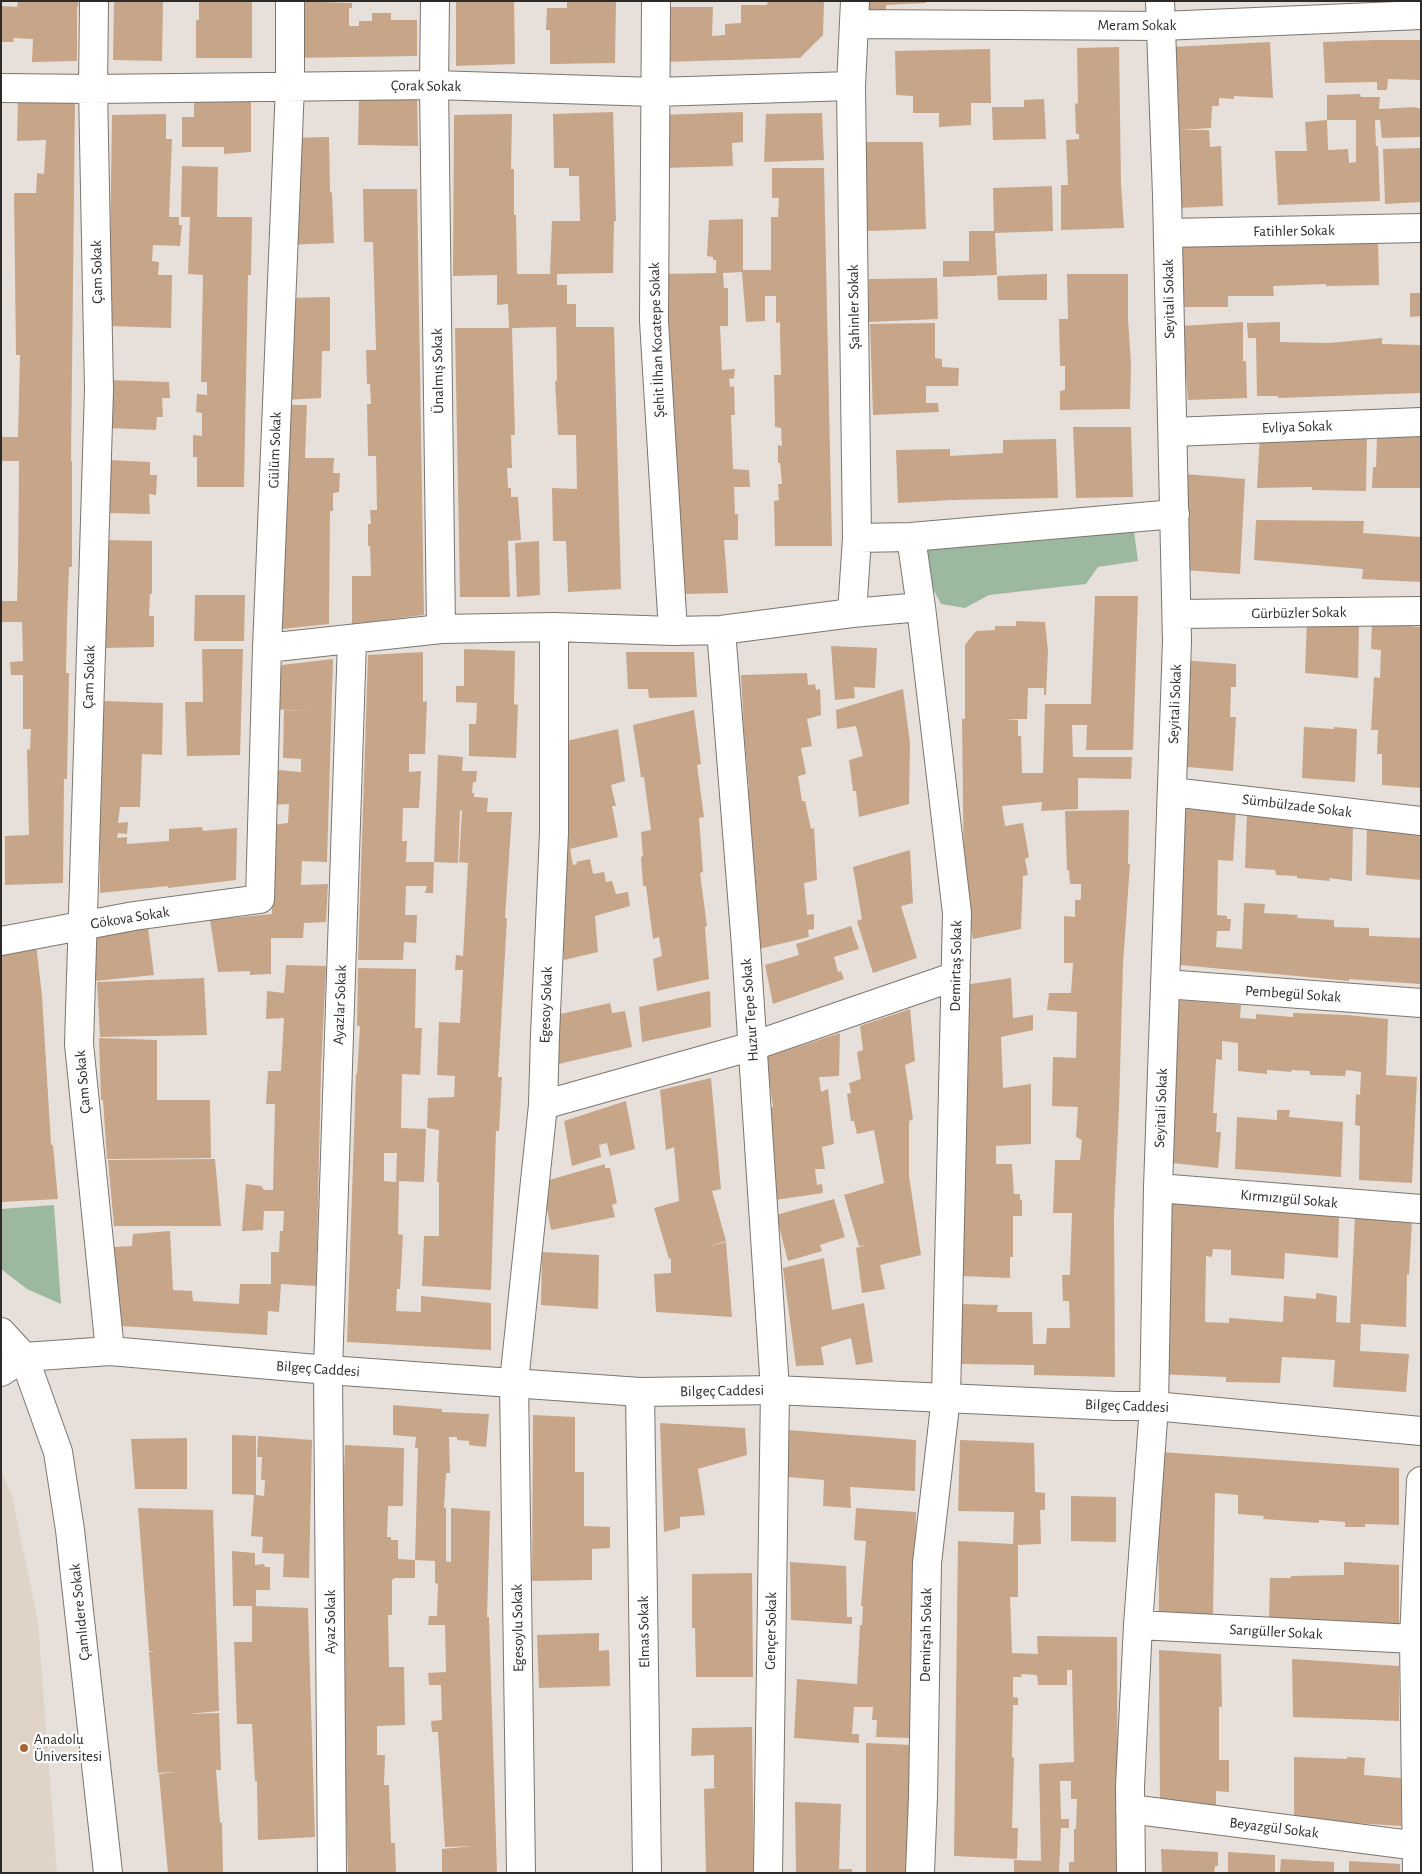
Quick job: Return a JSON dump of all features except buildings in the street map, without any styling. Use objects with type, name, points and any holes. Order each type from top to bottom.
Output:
[{"type":"street","name":"Çam Sokak","points":[[94,1],[93,89],[99,390],[81,925],[79,1044],[110,1351]]},
{"type":"street","name":"Gülüm Sokak","points":[[260,899],[290,86],[290,1]]},
{"type":"street","name":"Ünalmış Sokak","points":[[435,1],[434,85],[441,629]]},
{"type":"street","name":"Şehit İlhan Kocatepe Sokak","points":[[656,1],[654,321],[673,631]]},
{"type":"street","name":"Meram Sokak","points":[[854,13],[1421,15]]},
{"type":"street","name":"Şahinler Sokak","points":[[852,613],[857,538],[851,86],[854,13]]},
{"type":"street","name":"Seyitali Sokak","points":[[1131,1873],[1130,1810],[1138,1625],[1154,1406],[1158,1188],[1177,614],[1168,233],[1160,13]]},
{"type":"street","name":"Çorak Sokak","points":[[1,88],[93,89],[434,85],[656,92],[851,86]]},
{"type":"street","name":"Fatihler Sokak","points":[[1168,233],[1421,228]]},
{"type":"street","name":"Evliya Sokak","points":[[1173,432],[1421,422]]},
{"type":"street","points":[[857,538],[910,537],[1174,514]]},
{"type":"street","name":"Demirtaş Sokak","points":[[910,537],[921,607],[956,913],[946,1397]]},
{"type":"street","points":[[268,648],[441,629],[554,627],[673,631],[721,630],[852,613],[921,607]]},
{"type":"street","name":"Gürbüzler Sokak","points":[[1177,614],[1421,611]]},
{"type":"street","name":"Egesoy Sokak","points":[[514,1382],[543,1105],[544,1034],[554,834],[554,627]]},
{"type":"street","name":"Huzur Tepe Sokak","points":[[721,630],[753,1046],[775,1390]]},
{"type":"street","name":"Ayazlar Sokak","points":[[328,1370],[352,640]]},
{"type":"street","name":"Sümbülzade Sokak","points":[[1172,792],[1421,821]]},
{"type":"street","name":"Gökova Sokak","points":[[1,941],[81,925],[260,899]]},
{"type":"street","points":[[543,1105],[753,1046],[956,976]]},
{"type":"street","name":"Pembegül Sokak","points":[[1165,984],[1421,1004]]},
{"type":"street","name":"Kırmızıgül Sokak","points":[[1158,1188],[1421,1209]]},
{"type":"street","points":[[1,1332],[24,1357],[1,1372]]},
{"type":"street","name":"Bilgeç Caddesi","points":[[24,1357],[110,1351],[328,1370],[640,1392],[775,1390],[1116,1406],[1154,1406],[1421,1431]]},
{"type":"street","name":"Çamlıdere Sokak","points":[[24,1357],[58,1452],[70,1530],[108,1873]]},
{"type":"street","name":"Ayaz Sokak","points":[[328,1370],[332,1873]]},
{"type":"street","name":"Egesoylu Sokak","points":[[514,1382],[521,1873]]},
{"type":"street","name":"Gençer Sokak","points":[[768,1873],[775,1390]]},
{"type":"street","name":"Elmas Sokak","points":[[640,1392],[647,1873]]},
{"type":"street","name":"Demirşah Sokak","points":[[920,1873],[924,1786],[928,1562],[946,1397]]},
{"type":"street","points":[[1418,1873],[1414,1639],[1421,1481]]},
{"type":"street","name":"Sarıgüller Sokak","points":[[1138,1625],[1414,1639]]},
{"type":"street","name":"Beyazgül Sokak","points":[[1130,1810],[1418,1846]]},
{"type":"shaded area","name":"Anadolu Üniversitesi","points":[[1,1471],[12,1495],[38,1622],[57,1873],[1,1873]]},
{"type":"green space","points":[[1133,524],[1138,561],[1098,567],[1086,584],[989,595],[965,608],[941,604],[924,572],[919,541]]},
{"type":"green space","points":[[54,1205],[61,1304],[27,1289],[1,1269],[1,1209]]},
{"type":"place","name":"Anadolu Üniversitesi","points":[[24,1748]]}]
